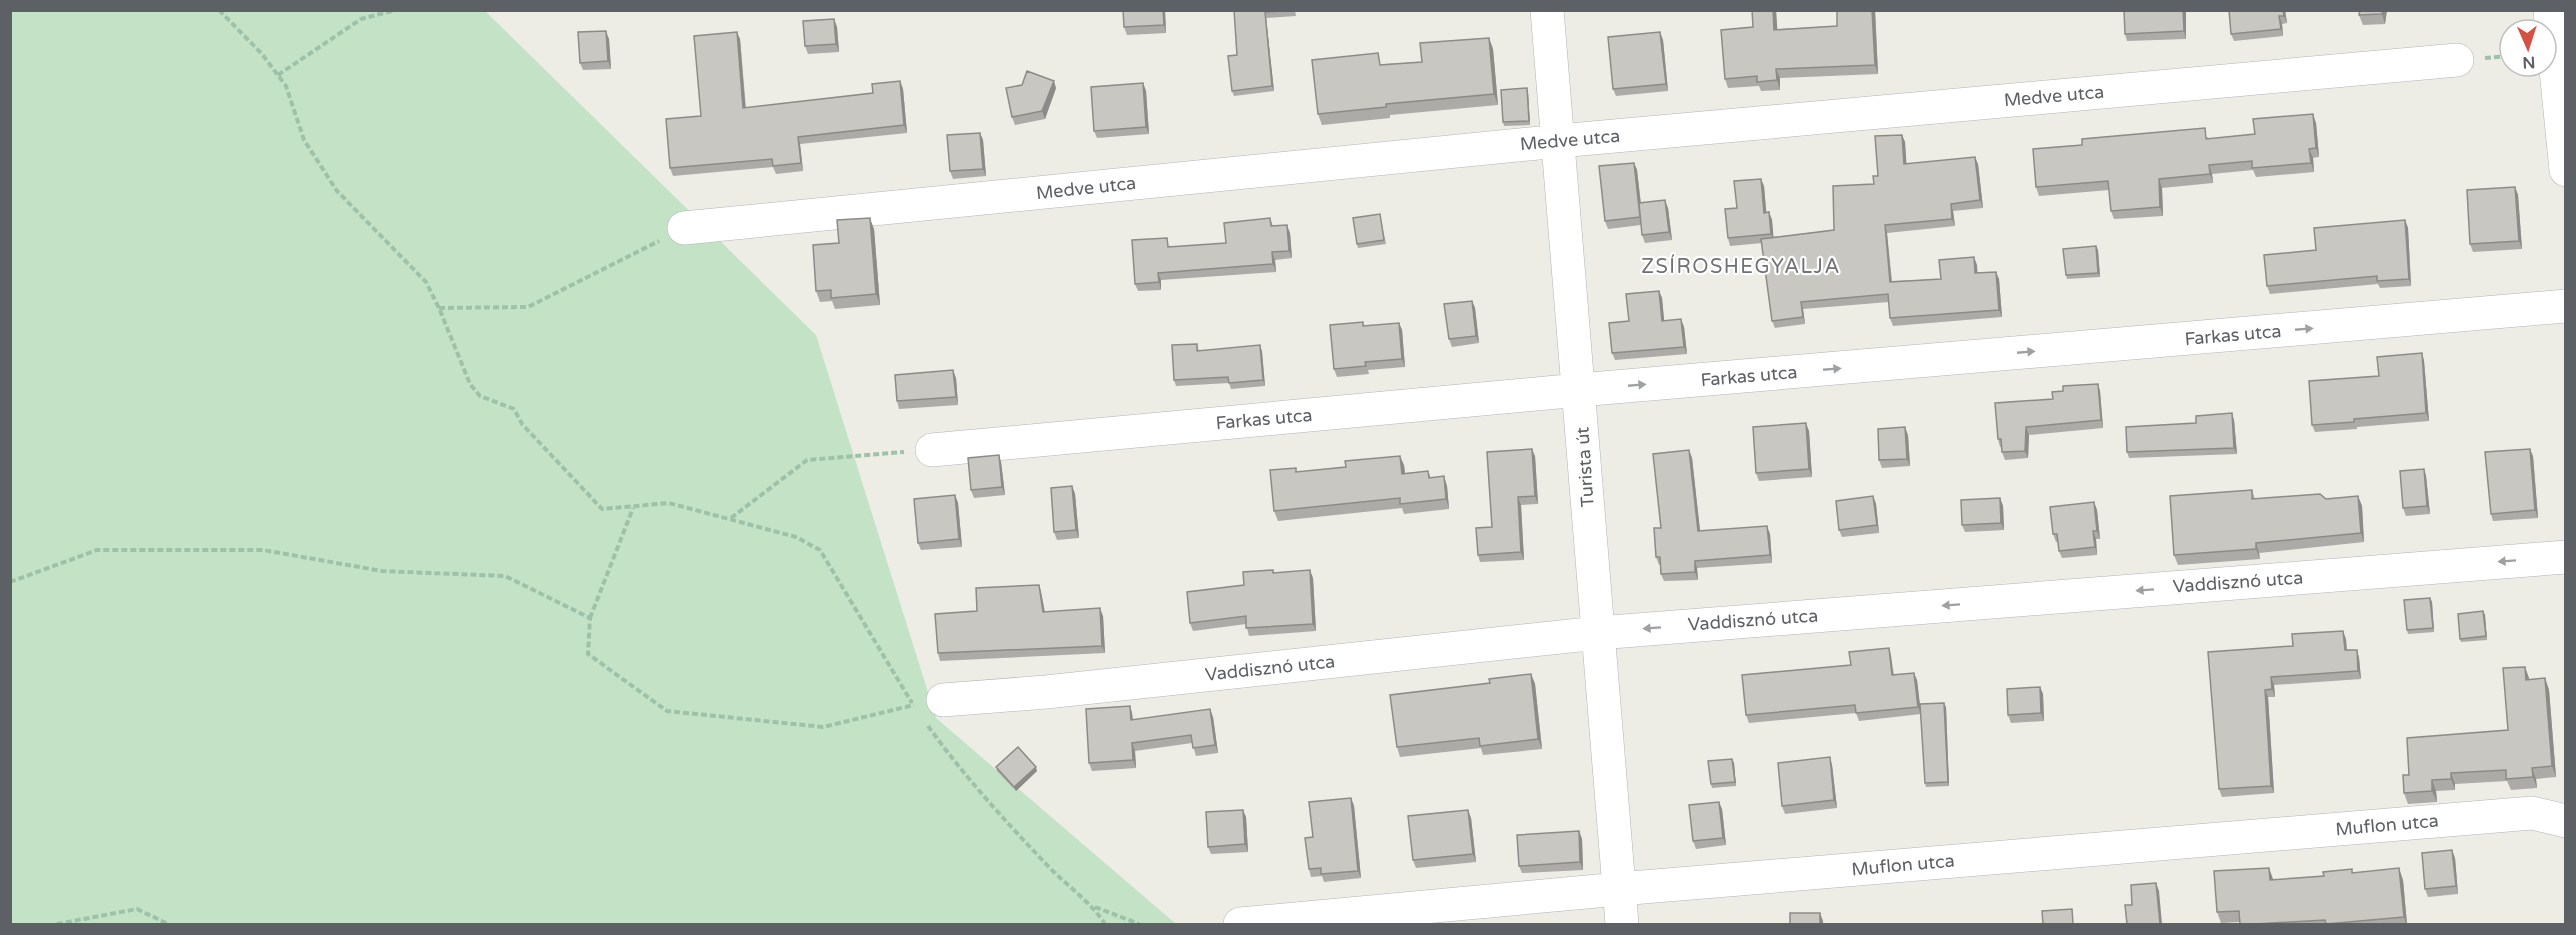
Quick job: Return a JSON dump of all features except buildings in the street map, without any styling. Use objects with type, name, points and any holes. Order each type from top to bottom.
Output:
[{"type":"street","name":"Turista út","points":[[1547,10],[1622,924]]},
{"type":"street","points":[[2550,10],[2565,170]]},
{"type":"street","name":"Medve utca","points":[[684,228],[1559,141],[2457,60]]},
{"type":"street","name":"Farkas utca","points":[[932,450],[1579,390],[2565,306]]},
{"type":"street","name":"Vaddisznó utca","points":[[925,710],[1046,692],[1598,633],[2565,557]]},
{"type":"street","name":"Muflon utca","points":[[1240,924],[1619,889],[2532,813],[2565,820]]},
{"type":"path","points":[[219,10],[262,54],[278,75],[291,97],[304,140],[337,191],[426,282],[470,384],[480,396],[514,409],[522,424],[602,509],[669,503],[796,537],[820,550],[925,710],[957,766],[1023,840],[1058,876],[1094,907],[1106,924]]},
{"type":"path","points":[[278,75],[361,19],[396,10]]},
{"type":"path","points":[[439,308],[528,307],[684,228]]},
{"type":"path","points":[[730,519],[807,460],[932,450]]},
{"type":"path","points":[[633,508],[590,618],[588,654],[667,711],[823,727],[925,710]]},
{"type":"path","points":[[10,582],[97,550],[264,550],[382,571],[505,576],[590,618]]},
{"type":"path","points":[[1094,907],[1139,924]]},
{"type":"path","points":[[57,924],[137,909],[168,924]]},
{"type":"green space","points":[[10,11],[485,11],[816,335],[936,718],[1176,924],[11,924]]},
{"type":"district","name":"ZSÍROSHEGYALJA","points":[[1741,266]]}]
